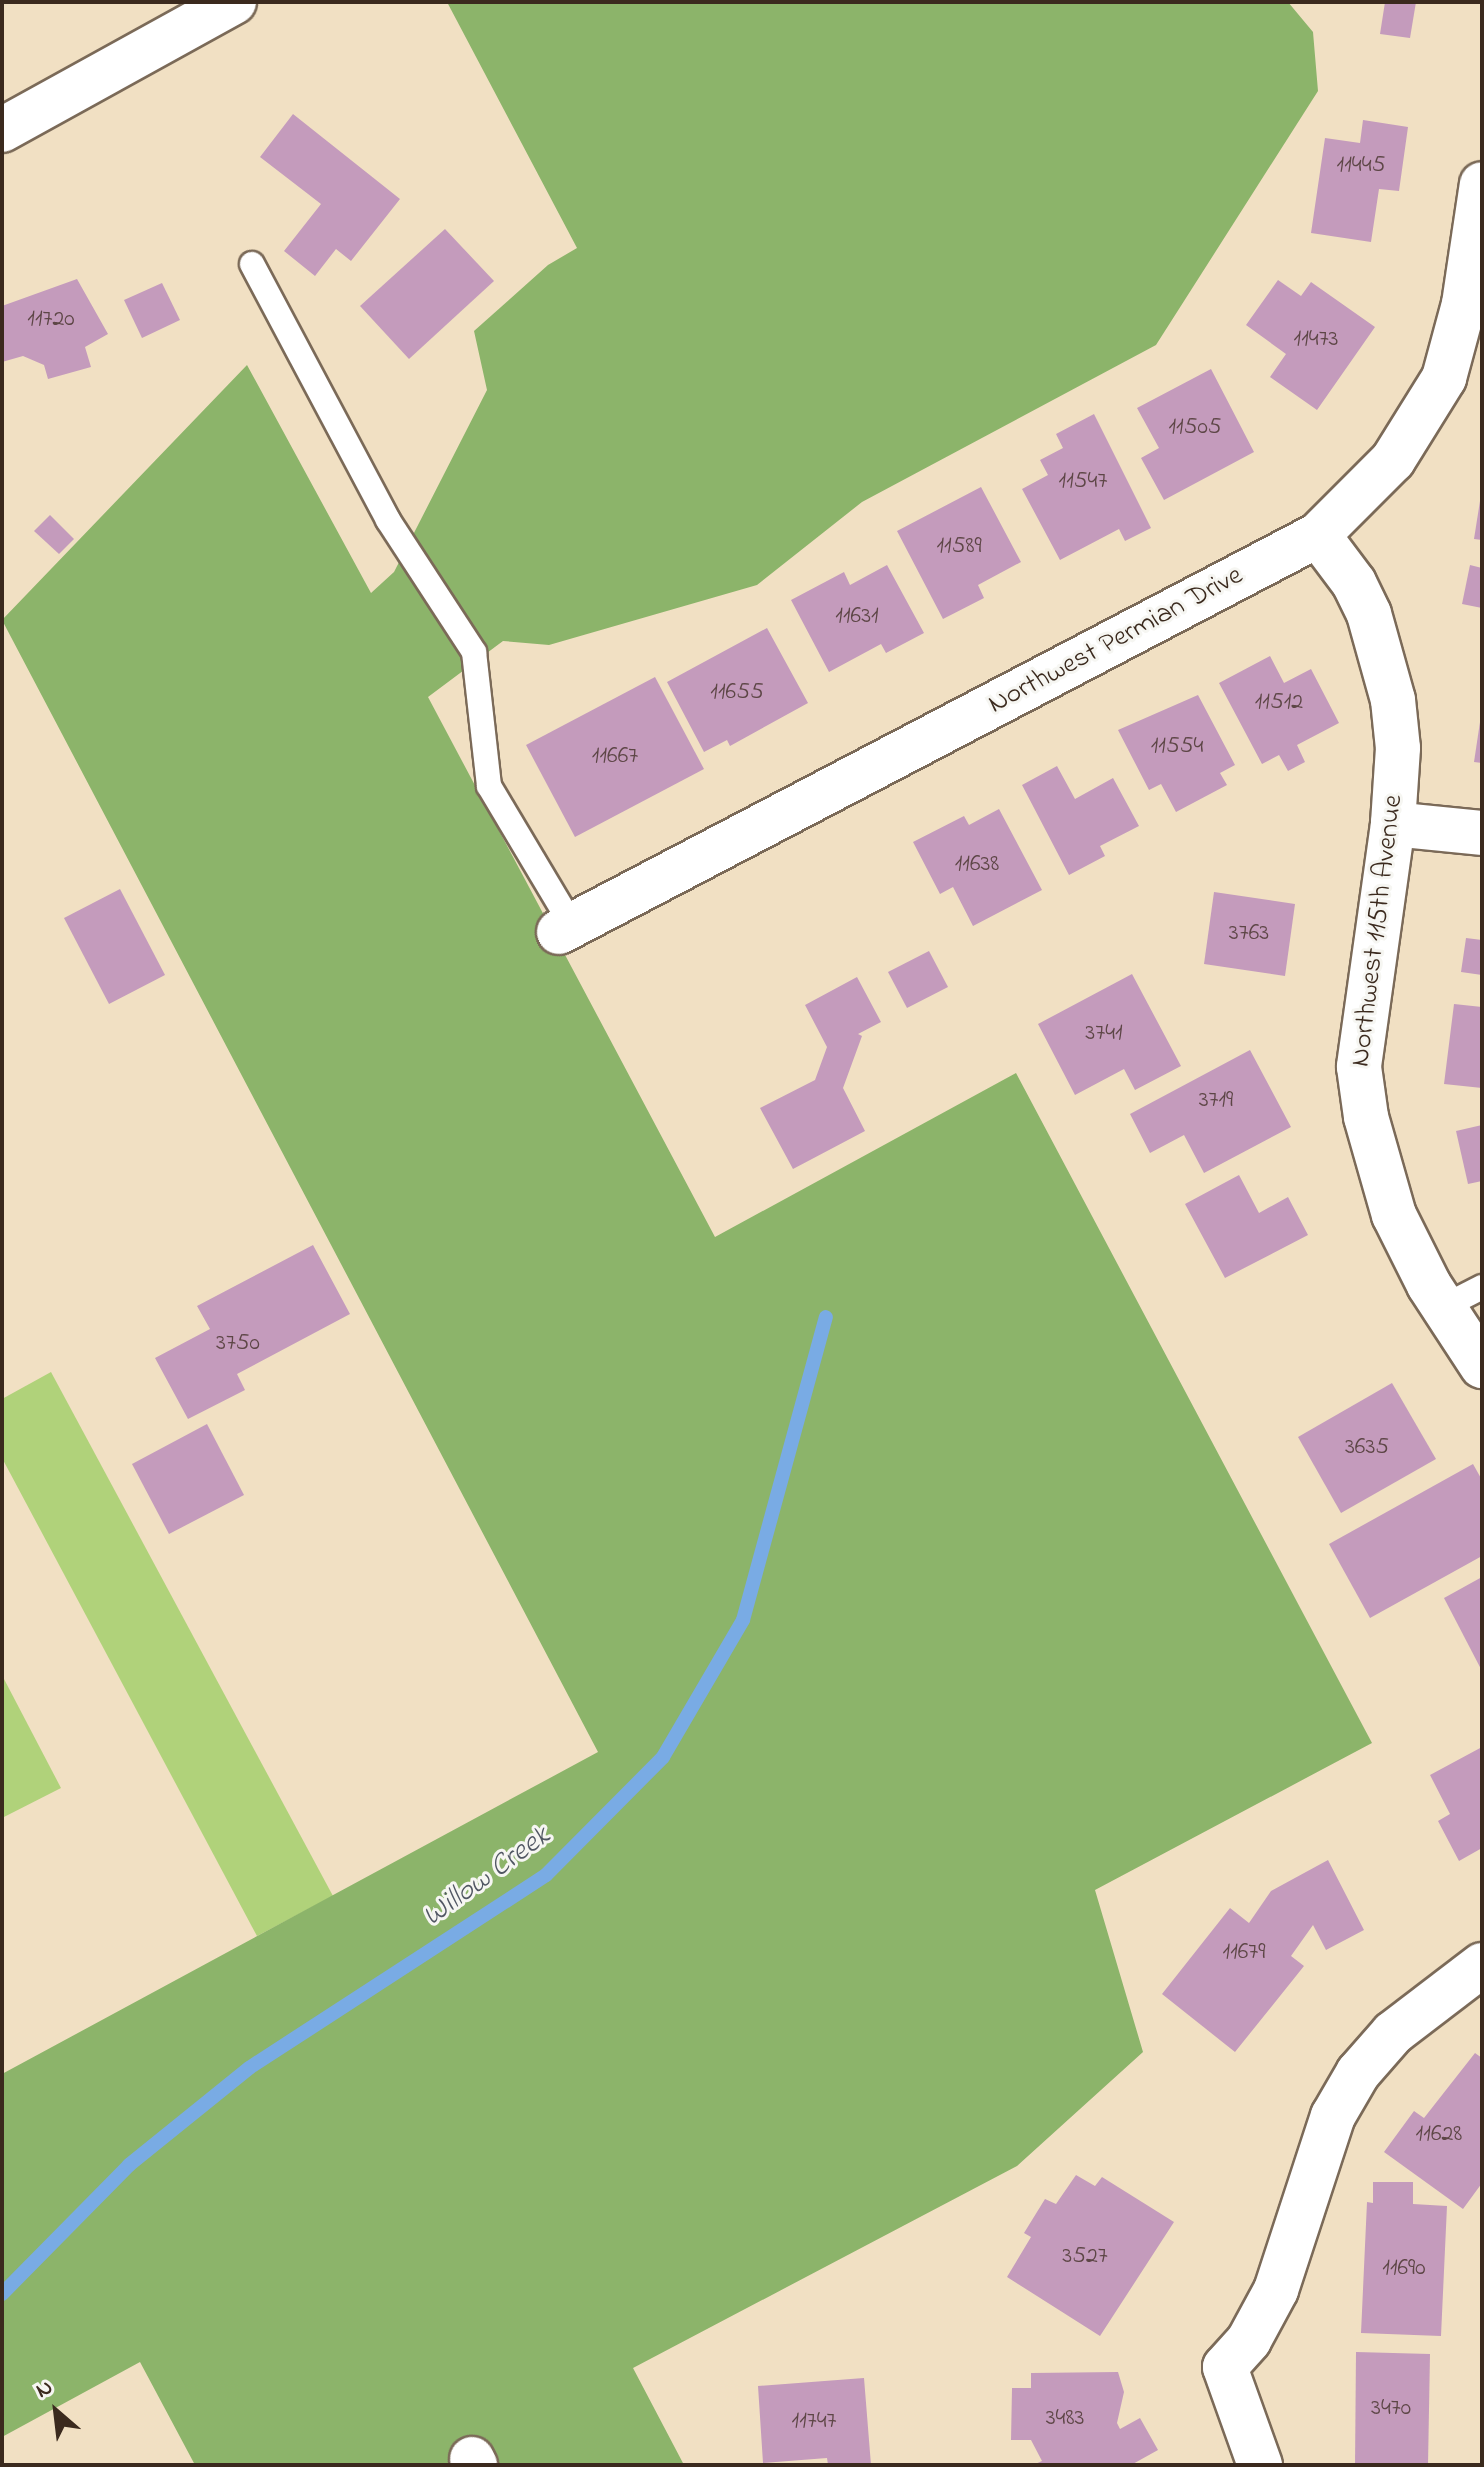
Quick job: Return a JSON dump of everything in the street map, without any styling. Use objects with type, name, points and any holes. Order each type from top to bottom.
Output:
[{"type":"street","points":[[2,130],[234,2]]},
{"type":"street","name":"Northwest Permian Drive","points":[[565,928],[1318,535],[1393,460],[1444,378],[1464,304],[1482,184]]},
{"type":"street","name":"Northwest 115th Avenue","points":[[1318,535],[1354,583],[1385,660],[1398,748],[1393,824],[1359,1067],[1378,1172],[1394,1215],[1443,1307],[1482,1366]]},
{"type":"street","points":[[1393,824],[1482,833]]},
{"type":"street","points":[[1260,2465],[1225,2367],[1249,2340],[1270,2303],[1333,2116],[1358,2073],[1428,2001],[1482,1965]]},
{"type":"lane","points":[[252,264],[388,520],[474,652],[489,786],[565,928]]},
{"type":"lane","points":[[1443,1307],[1482,1287]]},
{"type":"green space","points":[[447,2],[1288,2],[1313,32],[1318,91],[1156,345],[862,502],[757,585],[549,645],[503,641],[428,697],[715,1237],[1016,1073],[1372,1743],[1095,1890],[1143,2052],[1017,2166],[633,2368],[684,2465],[195,2465],[140,2362],[2,2437],[2,2074],[598,1752],[2,620],[247,365],[371,593],[394,572],[487,390],[474,331],[548,265],[577,248]]},
{"type":"green space","points":[[51,1372],[333,1896],[257,1936],[2,1458],[2,1399]]},
{"type":"green space","points":[[2,1680],[61,1788],[2,1818]]},
{"type":"building","points":[[1385,2],[1416,2],[1410,38],[1380,34]]},
{"type":"building","points":[[293,114],[400,199],[351,261],[336,249],[315,276],[284,251],[321,204],[260,157]]},
{"type":"building","points":[[1363,120],[1408,127],[1399,191],[1379,189],[1371,242],[1311,233],[1325,138],[1360,143]]},
{"type":"building","points":[[445,229],[494,281],[409,359],[360,306]]},
{"type":"building","points":[[77,279],[108,334],[85,347],[91,367],[48,379],[44,365],[23,356],[2,362],[2,306]]},
{"type":"building","points":[[1278,280],[1301,296],[1311,282],[1375,327],[1317,410],[1270,377],[1286,354],[1246,325]]},
{"type":"building","points":[[162,283],[180,320],[142,338],[124,300]]},
{"type":"building","points":[[1211,369],[1254,452],[1164,500],[1141,458],[1159,448],[1137,408]]},
{"type":"building","points":[[1094,414],[1151,528],[1125,541],[1119,529],[1060,560],[1022,489],[1048,475],[1040,460],[1063,448],[1056,434]]},
{"type":"building","points":[[981,487],[1021,562],[978,585],[984,598],[943,619],[897,531]]},
{"type":"building","points":[[1482,501],[1482,540],[1474,539]]},
{"type":"building","points":[[50,515],[74,539],[59,554],[34,531]]},
{"type":"building","points":[[887,565],[924,633],[886,653],[881,644],[829,672],[791,600],[844,572],[850,585]]},
{"type":"building","points":[[1470,565],[1482,568],[1482,608],[1462,604]]},
{"type":"building","points":[[767,628],[808,703],[730,746],[727,740],[704,752],[667,682]]},
{"type":"building","points":[[1270,656],[1284,683],[1311,669],[1339,723],[1297,745],[1305,762],[1288,771],[1279,755],[1262,764],[1219,683]]},
{"type":"building","points":[[655,677],[704,769],[575,837],[526,745]]},
{"type":"building","points":[[1198,695],[1235,765],[1220,773],[1227,785],[1176,812],[1161,784],[1149,790],[1118,730]]},
{"type":"building","points":[[1482,722],[1482,763],[1474,762]]},
{"type":"building","points":[[1057,766],[1075,799],[1113,778],[1139,826],[1100,846],[1105,856],[1069,875],[1022,785]]},
{"type":"building","points":[[999,809],[1042,890],[973,926],[953,887],[940,894],[913,842],[964,816],[969,825]]},
{"type":"building","points":[[120,889],[165,975],[109,1004],[64,918]]},
{"type":"building","points":[[1214,892],[1295,904],[1285,976],[1204,964]]},
{"type":"building","points":[[1466,938],[1482,940],[1482,975],[1461,972]]},
{"type":"building","points":[[929,951],[948,987],[907,1008],[888,972]]},
{"type":"building","points":[[1132,974],[1181,1066],[1135,1090],[1124,1069],[1075,1095],[1038,1024]]},
{"type":"building","points":[[857,977],[881,1022],[858,1034],[862,1036],[843,1088],[865,1131],[793,1169],[760,1108],[815,1080],[827,1047],[805,1005]]},
{"type":"building","points":[[1454,1004],[1482,1007],[1482,1088],[1444,1084]]},
{"type":"building","points":[[1250,1050],[1291,1127],[1204,1173],[1184,1135],[1150,1153],[1130,1114]]},
{"type":"building","points":[[1482,1125],[1482,1181],[1468,1184],[1456,1131]]},
{"type":"building","points":[[1239,1175],[1259,1213],[1288,1197],[1308,1235],[1225,1278],[1185,1204]]},
{"type":"building","points":[[313,1245],[350,1314],[237,1374],[245,1390],[188,1419],[155,1358],[210,1329],[197,1306]]},
{"type":"building","points":[[1392,1383],[1436,1459],[1341,1513],[1298,1437]]},
{"type":"building","points":[[207,1424],[244,1495],[169,1534],[132,1464]]},
{"type":"building","points":[[1473,1464],[1482,1480],[1482,1556],[1370,1618],[1329,1544]]},
{"type":"building","points":[[1482,1577],[1482,1671],[1444,1598]]},
{"type":"building","points":[[1482,1747],[1482,1848],[1459,1861],[1438,1821],[1450,1814],[1430,1775]]},
{"type":"building","points":[[1328,1860],[1364,1930],[1326,1950],[1313,1925],[1291,1956],[1304,1966],[1235,2052],[1162,1994],[1230,1908],[1249,1923],[1271,1891]]},
{"type":"building","points":[[1475,2053],[1482,2058],[1482,2183],[1463,2209],[1384,2152],[1414,2111],[1424,2118]]},
{"type":"building","points":[[1076,2175],[1095,2186],[1102,2177],[1174,2222],[1100,2336],[1007,2277],[1031,2237],[1024,2233],[1045,2199],[1056,2204]]},
{"type":"building","points":[[1373,2182],[1413,2182],[1413,2204],[1447,2206],[1441,2336],[1361,2333],[1367,2202],[1373,2203]]},
{"type":"building","points":[[1356,2352],[1430,2354],[1428,2465],[1355,2465]]},
{"type":"building","points":[[1118,2372],[1124,2392],[1117,2423],[1120,2429],[1140,2418],[1158,2450],[1131,2465],[1033,2465],[1042,2461],[1031,2440],[1011,2440],[1012,2388],[1031,2388],[1031,2373]]},
{"type":"building","points":[[864,2378],[871,2465],[828,2465],[827,2458],[763,2463],[758,2386]]},
{"type":"waterway","name":"Willow Creek","points":[[2,2294],[129,2165],[249,2068],[546,1875],[663,1757],[743,1620],[826,1317]]}]
